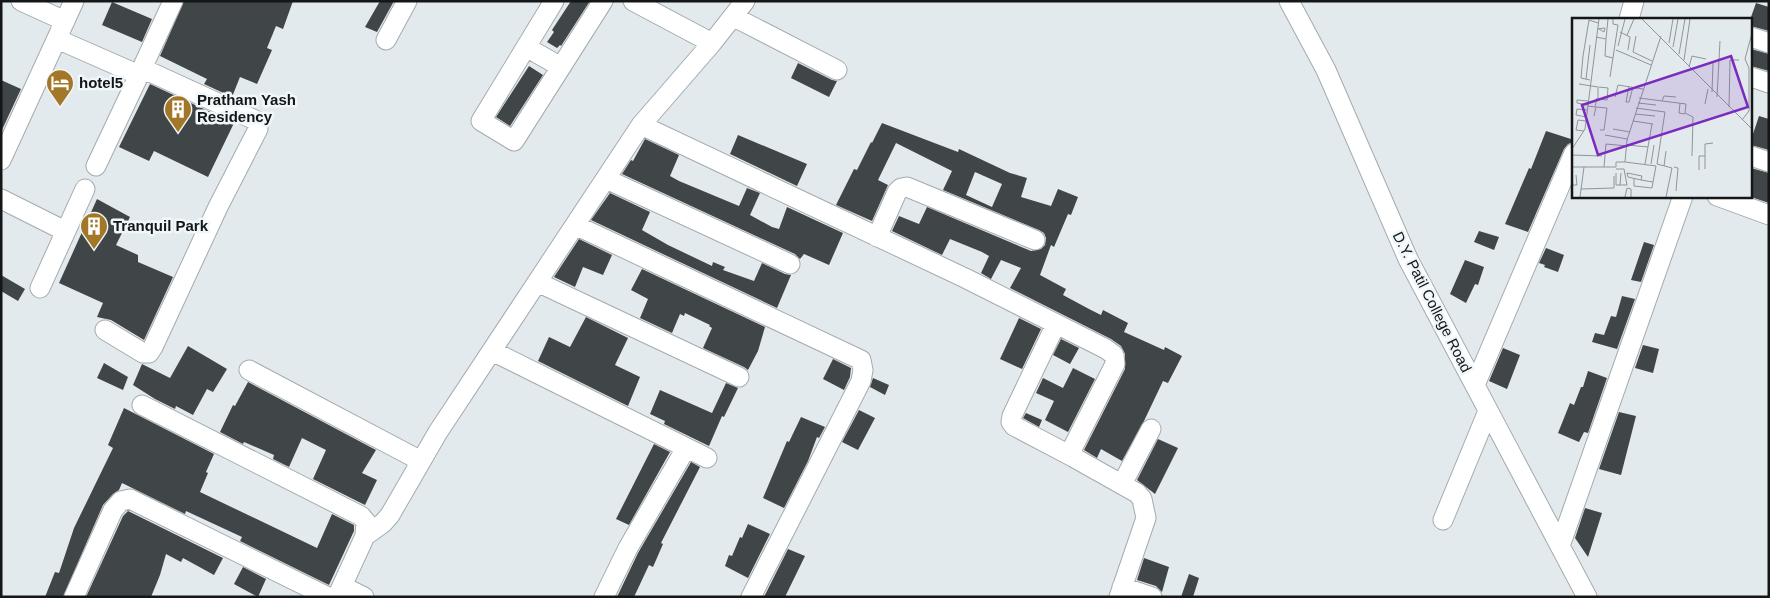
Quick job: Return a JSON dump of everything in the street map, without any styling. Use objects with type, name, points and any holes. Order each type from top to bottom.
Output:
[{"type":"street","points":[[22,1],[65,21]]},
{"type":"street","points":[[1,160],[74,1]]},
{"type":"street","points":[[96,166],[174,1]]},
{"type":"street","points":[[386,40],[407,1]]},
{"type":"street","points":[[554,1],[481,121],[514,141],[604,1]]},
{"type":"street","points":[[633,1],[712,43]]},
{"type":"street","name":"D.Y. Patil College Road","points":[[1288,1],[1326,70],[1408,259],[1587,597]]},
{"type":"street","points":[[1628,18],[1634,1]]},
{"type":"street","points":[[365,536],[383,523],[390,515],[438,432],[641,125],[740,9],[837,70]]},
{"type":"street","points":[[1752,37],[1769,43]]},
{"type":"street","points":[[57,39],[139,75],[148,71],[254,120],[258,124],[258,129],[218,207],[149,353],[143,353],[105,330]]},
{"type":"street","points":[[526,47],[561,67]]},
{"type":"street","points":[[1752,77],[1769,83]]},
{"type":"street","points":[[641,125],[1106,348],[1114,355],[1115,364],[1073,444],[1072,457]]},
{"type":"street","points":[[1752,156],[1769,162]]},
{"type":"street","points":[[1474,385],[1572,158]]},
{"type":"street","points":[[606,179],[790,264]]},
{"type":"street","points":[[877,237],[897,192],[901,188],[907,187],[1035,240]]},
{"type":"street","points":[[40,288],[84,189]]},
{"type":"street","points":[[1560,546],[1682,198]]},
{"type":"street","points":[[1723,198],[1769,214]]},
{"type":"street","points":[[1,199],[65,231]]},
{"type":"street","points":[[575,226],[861,360],[863,370],[861,381],[752,597]]},
{"type":"street","points":[[537,282],[739,377]]},
{"type":"street","points":[[1056,324],[1012,416],[1012,422],[1014,426],[1122,484],[1137,493],[1142,499],[1146,518],[1120,592],[1152,597]]},
{"type":"street","points":[[492,351],[707,458]]},
{"type":"street","points":[[249,370],[421,461]]},
{"type":"street","points":[[142,405],[361,516],[366,522],[365,536],[336,593]]},
{"type":"street","points":[[1443,520],[1488,411]]},
{"type":"street","points":[[1122,484],[1151,429]]},
{"type":"street","points":[[604,597],[628,548],[686,448]]},
{"type":"street","points":[[74,597],[113,510],[120,501],[130,499],[336,593],[364,597]]},
{"type":"building","points":[[184,1],[293,1],[283,29],[276,26],[267,48],[272,50],[257,84],[240,77],[232,97],[204,84],[207,79],[160,56]]},
{"type":"building","points":[[380,1],[394,1],[377,32],[365,27]]},
{"type":"building","points":[[571,1],[590,1],[561,46],[557,48],[547,42],[554,32],[552,30]]},
{"type":"building","points":[[112,2],[152,19],[142,42],[102,25]]},
{"type":"building","points":[[1756,3],[1769,7],[1769,31],[1752,26],[1751,17]]},
{"type":"building","points":[[1752,49],[1769,54],[1769,71],[1752,66]]},
{"type":"building","points":[[798,63],[837,81],[829,97],[791,78]]},
{"type":"building","points":[[529,66],[543,75],[510,126],[496,117]]},
{"type":"building","points":[[1,80],[21,89],[1,132]]},
{"type":"building","name":"Pratham Yash Residency","points":[[150,84],[234,123],[208,177],[154,151],[149,161],[119,147]]},
{"type":"building","points":[[1759,116],[1769,119],[1769,150],[1752,145],[1752,137]]},
{"type":"building","points":[[882,123],[958,152],[959,149],[1010,173],[1027,178],[1021,197],[1051,206],[1058,189],[1078,197],[1071,215],[1068,214],[1054,247],[1051,245],[1040,275],[1066,289],[1063,295],[1101,315],[1103,310],[1128,323],[1124,332],[1164,350],[1165,347],[1182,356],[1168,383],[1163,381],[1122,461],[1101,449],[1097,458],[1084,450],[1125,369],[1125,354],[1121,346],[1111,339],[1010,288],[1021,268],[1001,260],[991,279],[981,273],[989,256],[982,252],[950,239],[942,255],[892,231],[899,216],[919,224],[927,207],[1031,251],[1041,249],[1045,245],[1046,238],[1044,233],[943,190],[952,171],[896,143],[878,180],[888,185],[872,221],[836,205],[854,169],[857,170]],"holes":[[[975,172],[1002,184],[992,207],[966,195]]]},
{"type":"building","points":[[1546,131],[1572,139],[1572,143],[1564,149],[1528,232],[1505,224],[1529,168],[1531,169]]},
{"type":"building","points":[[738,135],[807,164],[797,186],[730,154]]},
{"type":"building","points":[[645,139],[679,155],[670,176],[679,181],[739,206],[747,188],[760,193],[750,215],[772,227],[779,229],[787,207],[843,233],[829,265],[804,254],[800,259],[795,254],[622,174],[631,160],[633,161]]},
{"type":"building","points":[[1752,168],[1769,173],[1769,203],[1752,197]]},
{"type":"building","points":[[610,193],[650,212],[642,230],[712,266],[713,262],[725,267],[723,270],[754,281],[762,263],[791,275],[777,308],[591,220]]},
{"type":"building","points":[[97,199],[130,217],[116,245],[138,255],[138,262],[173,277],[144,340],[111,320],[97,317],[103,303],[59,283]]},
{"type":"building","points":[[1479,231],[1499,237],[1494,250],[1474,242]]},
{"type":"building","points":[[579,239],[612,255],[603,275],[583,267],[575,287],[554,277]]},
{"type":"building","points":[[1644,242],[1654,245],[1641,282],[1631,280]]},
{"type":"building","points":[[1546,248],[1564,255],[1558,272],[1539,263]]},
{"type":"building","points":[[1465,260],[1484,267],[1478,285],[1475,284],[1466,303],[1450,294]]},
{"type":"building","points":[[642,269],[765,327],[758,351],[748,370],[703,348],[712,328],[710,325],[685,313],[684,316],[680,314],[672,333],[640,318],[648,299],[631,290]]},
{"type":"building","points":[[1,275],[25,289],[18,301],[1,291]]},
{"type":"building","points":[[1622,296],[1635,299],[1617,349],[1592,342],[1595,333],[1604,335],[1611,316],[1616,317]]},
{"type":"building","points":[[586,317],[628,338],[615,365],[640,377],[628,406],[538,361],[549,337],[570,347]]},
{"type":"building","points":[[1019,318],[1041,329],[1022,369],[1000,359]]},
{"type":"building","points":[[1061,339],[1079,348],[1070,364],[1053,355]]},
{"type":"building","points":[[1643,345],[1659,349],[1653,373],[1635,368]]},
{"type":"building","points":[[188,346],[227,369],[213,392],[207,389],[193,415],[176,406],[175,409],[155,399],[133,385],[142,364],[170,378]]},
{"type":"building","points":[[1503,348],[1520,355],[1507,389],[1489,381]]},
{"type":"building","points":[[833,359],[851,368],[850,377],[844,390],[823,379]]},
{"type":"building","points":[[104,363],[128,377],[123,390],[97,378]]},
{"type":"building","points":[[1073,368],[1095,379],[1068,432],[1045,420],[1054,401],[1036,393],[1043,378],[1063,388]]},
{"type":"building","points":[[1588,371],[1607,378],[1588,433],[1584,432],[1579,442],[1558,433],[1570,403],[1574,405],[1581,387],[1583,387]]},
{"type":"building","points":[[873,378],[889,385],[885,395],[870,387]]},
{"type":"building","points":[[248,382],[376,450],[362,473],[377,480],[365,505],[313,479],[326,450],[302,438],[289,467],[273,459],[274,455],[244,442],[243,444],[220,432],[233,405],[235,406]]},
{"type":"building","points":[[726,383],[738,388],[724,417],[722,416],[709,446],[664,424],[665,421],[650,414],[660,390],[712,413]]},
{"type":"building","points":[[124,408],[214,454],[200,492],[317,548],[332,514],[354,525],[354,531],[329,585],[240,541],[242,537],[186,511],[185,514],[122,483],[119,490],[103,505],[63,597],[45,597],[55,572],[59,573],[74,528],[113,448],[108,445]]},
{"type":"building","points":[[859,410],[875,418],[858,450],[842,442]]},
{"type":"building","points":[[1619,412],[1636,416],[1621,475],[1599,469]]},
{"type":"building","points":[[1026,413],[1042,420],[1039,427],[1023,418]]},
{"type":"building","points":[[801,417],[825,427],[819,438],[817,437],[808,461],[784,508],[763,498],[787,441],[789,442]]},
{"type":"building","points":[[1158,439],[1178,448],[1155,494],[1137,480]]},
{"type":"building","points":[[654,444],[670,452],[629,525],[616,519]]},
{"type":"building","points":[[691,462],[700,467],[661,543],[663,544],[653,567],[649,565],[634,597],[617,597],[638,553]]},
{"type":"building","points":[[1585,508],[1602,513],[1588,557],[1575,538]]},
{"type":"building","points":[[128,511],[223,558],[214,575],[183,558],[181,562],[166,554],[151,597],[86,597],[123,516]]},
{"type":"building","points":[[748,524],[770,534],[748,578],[725,566],[729,555],[732,556]]},
{"type":"building","points":[[788,549],[805,556],[785,597],[764,597]]},
{"type":"building","points":[[1144,558],[1169,567],[1162,592],[1156,586],[1137,580]]},
{"type":"building","points":[[243,567],[266,579],[258,597],[234,584]]},
{"type":"building","points":[[1189,574],[1199,578],[1193,597],[1181,597]]},
{"type":"place","name":"hotel5","points":[[60,107]]},
{"type":"place","name":"Pratham Yash Residency","points":[[178,133]]},
{"type":"place","name":"Tranquil Park","points":[[94,250]]}]
